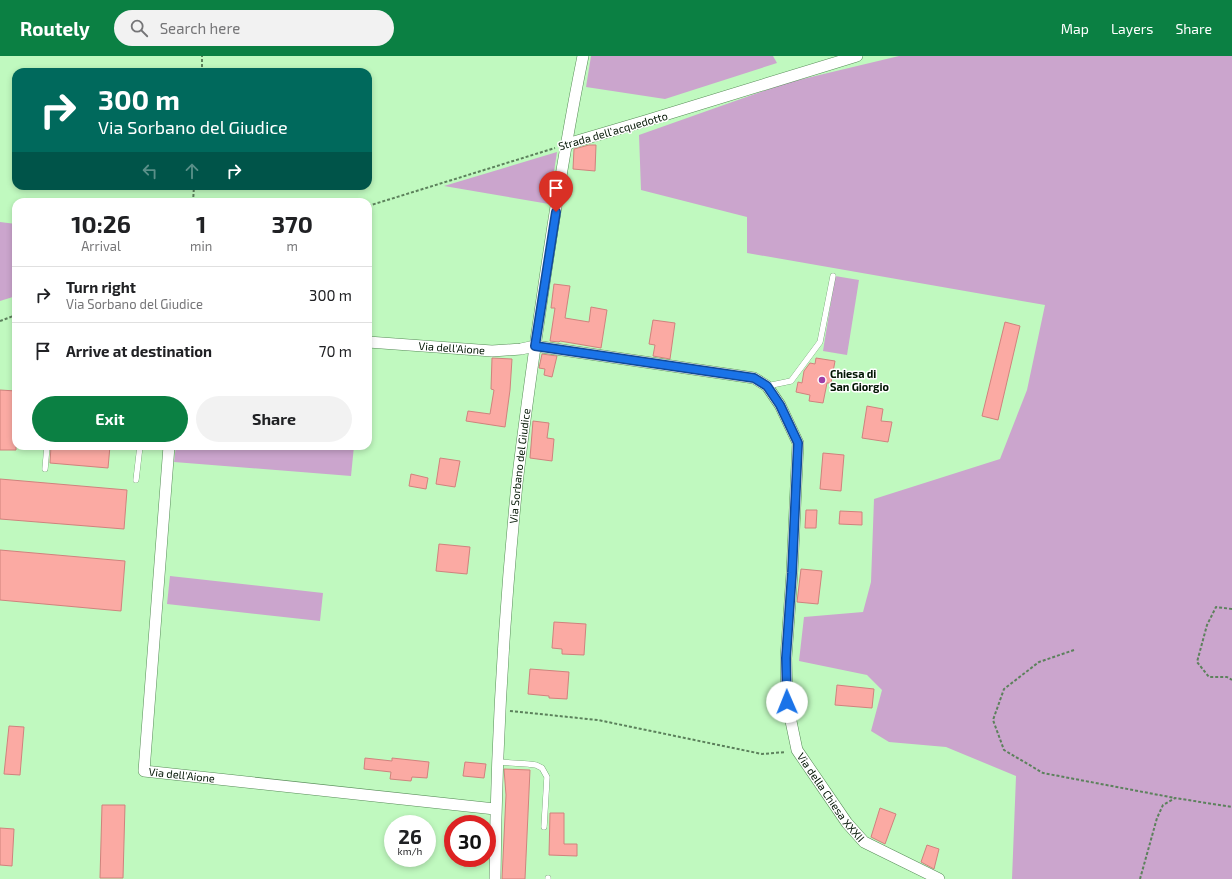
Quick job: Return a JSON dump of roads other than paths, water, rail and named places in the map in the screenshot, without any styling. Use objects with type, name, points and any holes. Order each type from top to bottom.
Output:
[{"type":"street","name":"Via Sorbano del Giudice","points":[[495,879],[499,710],[518,483],[535,346],[552,233],[582,56]]},
{"type":"street","name":"Strada dell'acquedotto","points":[[567,144],[857,56]]},
{"type":"street","name":"Via dell'Aione","points":[[372,342],[492,351],[521,349],[535,346]]},
{"type":"street","name":"Via della Chiesa XXXII","points":[[535,346],[754,378],[767,386],[780,405],[798,443],[792,573],[786,658],[787,702],[797,750],[847,823],[864,842],[939,879]]},
{"type":"street","name":"Via dell'Aione","points":[[169,450],[144,771],[496,809]]},
{"type":"lane","points":[[767,386],[791,381],[820,342],[833,276]]},
{"type":"lane","points":[[46,468],[47,450]]},
{"type":"lane","points":[[136,480],[140,450]]},
{"type":"lane","points":[[497,762],[536,765],[542,768],[547,777],[544,827]]},
{"type":"place","name":"Chiesa di San Giorgio","points":[[822,380]]}]
